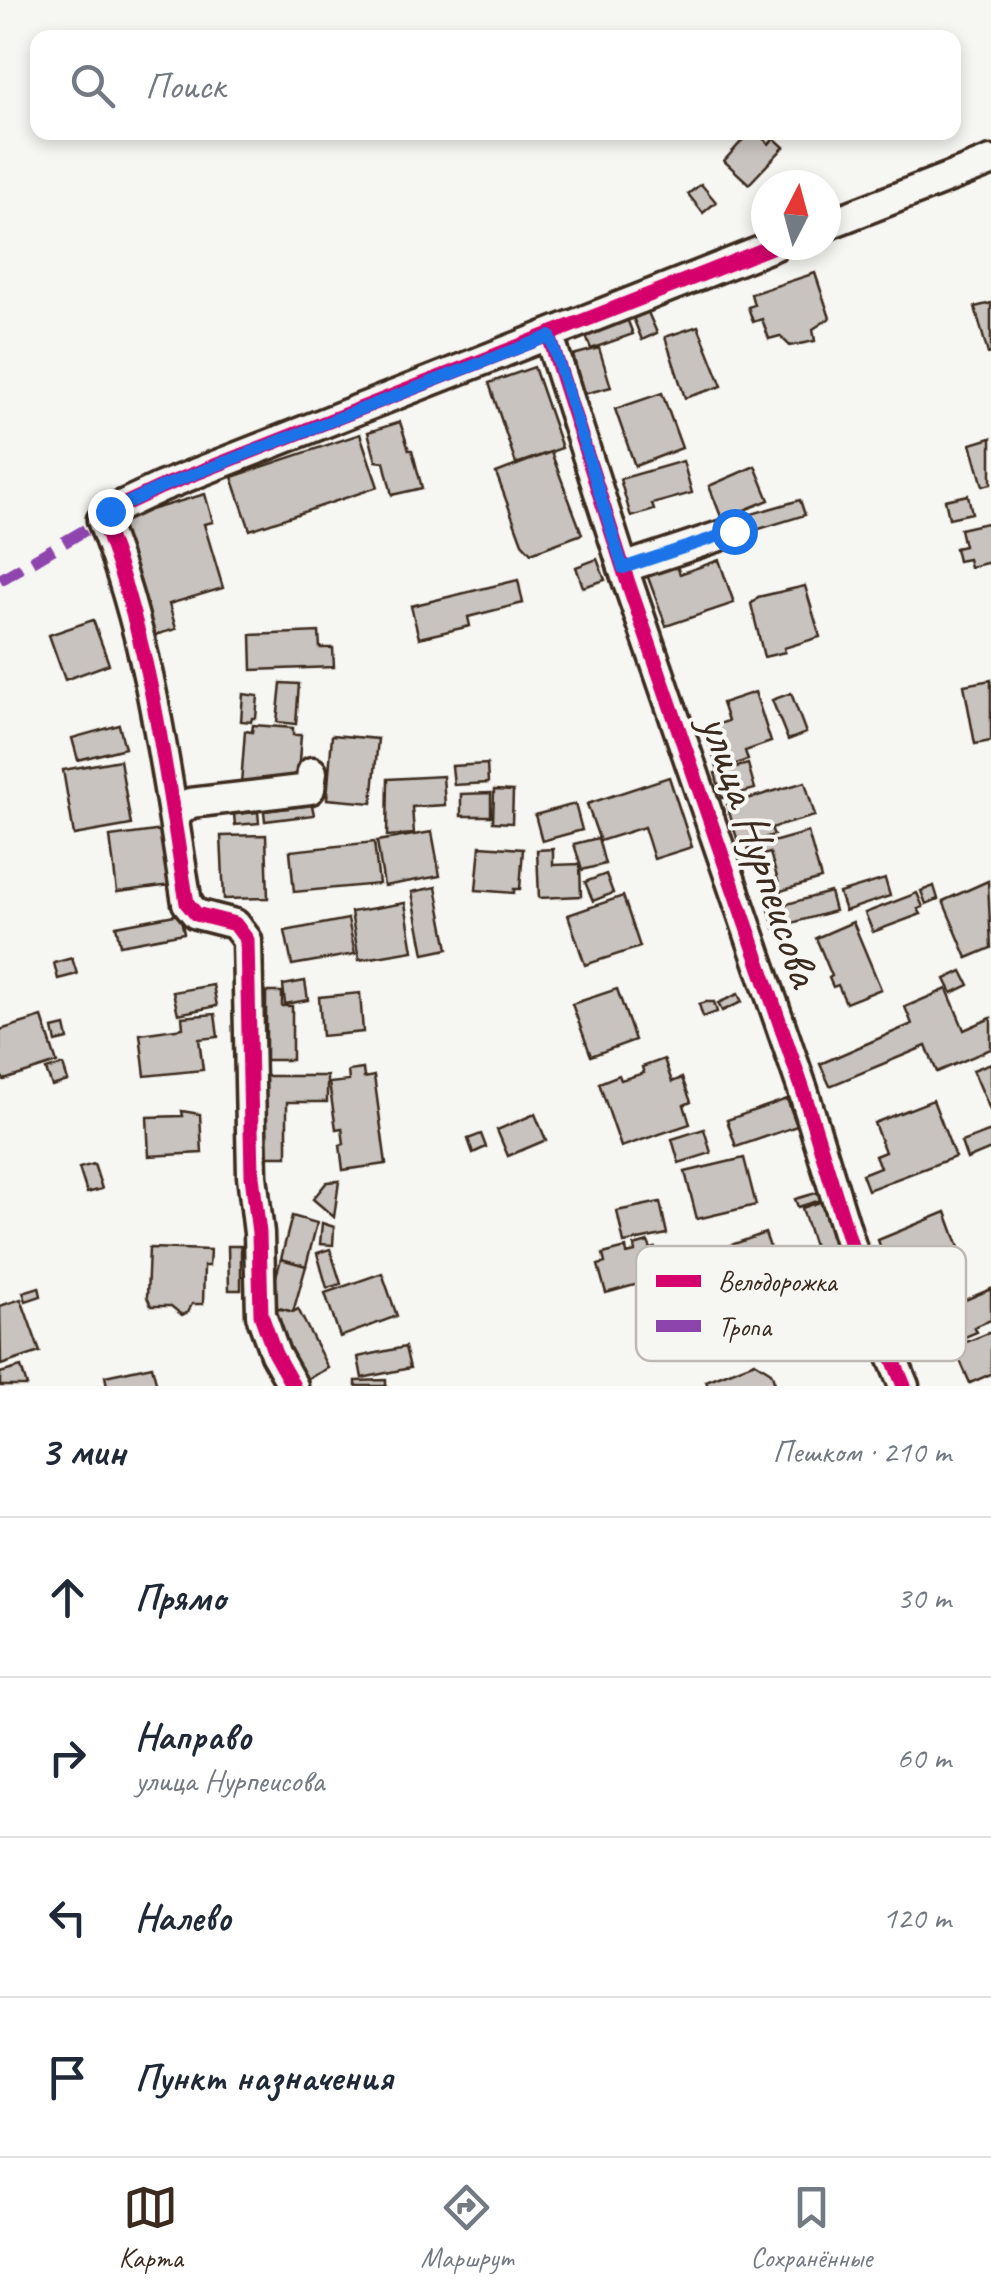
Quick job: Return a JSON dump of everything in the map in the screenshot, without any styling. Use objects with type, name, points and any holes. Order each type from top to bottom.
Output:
[{"type":"street","points":[[841,219],[991,161]]},
{"type":"street","points":[[293,1386],[275,1354],[261,1316],[259,1232],[252,1176],[247,940],[235,924],[196,914],[187,903],[138,628],[126,582],[102,520],[110,511],[161,487],[751,255]]},
{"type":"street","name":"улица Нурпеисова","points":[[550,336],[623,568],[803,1090],[851,1246]]},
{"type":"street","points":[[623,568],[734,531]]},
{"type":"street","points":[[174,815],[190,803],[310,790],[312,772]]},
{"type":"street","name":"улица Нурпеисова","points":[[894,1361],[904,1386]]},
{"type":"building","points":[[743,140],[765,140],[769,144],[776,140],[784,147],[762,170],[751,170],[749,184],[724,161]]},
{"type":"building","points":[[701,184],[716,202],[703,213],[688,194]]},
{"type":"building","points":[[815,273],[830,318],[813,329],[815,341],[790,346],[780,336],[769,339],[762,319],[753,322],[748,307],[754,305],[751,294]]},
{"type":"building","points":[[991,303],[991,353],[988,354],[975,307]]},
{"type":"building","points":[[647,310],[657,333],[642,340],[632,315]]},
{"type":"building","points":[[626,316],[633,334],[591,349],[584,331]]},
{"type":"building","points":[[698,326],[722,386],[685,398],[665,337]]},
{"type":"building","points":[[599,348],[611,387],[584,394],[573,355]]},
{"type":"building","points":[[534,367],[562,448],[516,464],[489,383]]},
{"type":"building","points":[[662,393],[682,448],[635,466],[615,409]]},
{"type":"building","points":[[400,422],[422,488],[392,495],[384,462],[376,461],[368,432]]},
{"type":"building","points":[[360,434],[378,487],[250,530],[232,477]]},
{"type":"building","points":[[991,438],[991,484],[983,486],[971,444]]},
{"type":"building","points":[[551,452],[582,534],[531,553],[522,543],[496,473]]},
{"type":"building","points":[[683,461],[692,493],[652,504],[654,510],[631,517],[620,479]]},
{"type":"building","points":[[755,466],[769,500],[722,519],[709,486]]},
{"type":"building","points":[[205,494],[213,522],[204,524],[223,588],[169,604],[176,629],[155,635],[119,519]]},
{"type":"building","points":[[968,495],[972,513],[949,518],[945,500]]},
{"type":"building","points":[[800,500],[805,515],[746,533],[741,517]]},
{"type":"building","points":[[991,522],[991,562],[970,567],[968,559],[958,561],[955,548],[964,546],[960,529]]},
{"type":"building","points":[[597,559],[605,580],[583,587],[576,567]]},
{"type":"building","points":[[719,560],[734,603],[666,626],[646,572],[675,562],[680,574]]},
{"type":"building","points":[[518,580],[523,603],[468,617],[470,626],[419,638],[411,606]]},
{"type":"building","points":[[805,586],[820,637],[764,657],[751,604],[758,597]]},
{"type":"building","points":[[93,620],[109,664],[65,680],[49,635]]},
{"type":"building","points":[[319,632],[320,648],[333,648],[334,667],[252,670],[251,635]]},
{"type":"building","points":[[991,680],[991,741],[975,744],[964,685]]},
{"type":"building","points":[[281,683],[299,684],[296,724],[277,722]]},
{"type":"building","points":[[755,692],[771,742],[745,751],[748,760],[718,770],[704,729],[728,721],[722,703]]},
{"type":"building","points":[[791,693],[806,733],[788,740],[772,700]]},
{"type":"building","points":[[243,694],[258,696],[256,718],[251,722],[241,721]]},
{"type":"building","points":[[119,725],[125,748],[78,760],[72,738]]},
{"type":"building","points":[[253,725],[293,728],[293,735],[301,735],[297,788],[241,784],[245,731],[252,732]]},
{"type":"building","points":[[332,735],[378,739],[372,803],[327,799]]},
{"type":"building","points":[[120,760],[131,825],[74,835],[63,770]]},
{"type":"building","points":[[487,764],[488,783],[454,785],[452,766]]},
{"type":"building","points":[[748,764],[755,789],[722,798],[715,773]]},
{"type":"building","points":[[443,776],[445,805],[412,807],[414,834],[387,836],[388,779]]},
{"type":"building","points":[[669,777],[692,847],[654,859],[644,827],[600,841],[587,804]]},
{"type":"building","points":[[805,782],[815,816],[771,828],[774,835],[739,845],[727,805]]},
{"type":"building","points":[[494,790],[513,791],[512,823],[493,822]]},
{"type":"building","points":[[491,793],[491,816],[461,816],[461,794]]},
{"type":"building","points":[[575,804],[582,830],[542,841],[535,815]]},
{"type":"building","points":[[312,805],[314,815],[265,821],[264,811]]},
{"type":"building","points":[[258,812],[259,823],[235,825],[234,814]]},
{"type":"building","points":[[163,830],[171,885],[117,892],[110,837]]},
{"type":"building","points":[[432,832],[440,876],[384,886],[377,841]]},
{"type":"building","points":[[808,832],[821,879],[781,891],[770,853],[750,858],[748,849]]},
{"type":"building","points":[[266,835],[268,898],[224,899],[221,836]]},
{"type":"building","points":[[598,838],[605,864],[582,870],[574,844]]},
{"type":"building","points":[[374,842],[379,884],[294,892],[290,851]]},
{"type":"building","points":[[480,846],[523,849],[520,889],[514,889],[514,893],[476,890]]},
{"type":"building","points":[[553,849],[553,865],[580,864],[581,896],[539,898],[537,850]]},
{"type":"building","points":[[606,874],[613,893],[593,901],[585,882]]},
{"type":"building","points":[[885,879],[890,896],[845,911],[839,893]]},
{"type":"building","points":[[988,881],[991,948],[967,958],[943,901]]},
{"type":"building","points":[[934,886],[938,899],[926,904],[921,891]]},
{"type":"building","points":[[436,887],[448,949],[424,954],[412,892]]},
{"type":"building","points":[[830,892],[835,911],[774,928],[769,909]]},
{"type":"building","points":[[917,893],[923,907],[918,909],[921,914],[873,932],[865,913]]},
{"type":"building","points":[[623,896],[640,947],[585,965],[568,915]]},
{"type":"building","points":[[405,903],[413,951],[359,960],[351,912]]},
{"type":"building","points":[[180,914],[184,933],[120,945],[116,926]]},
{"type":"building","points":[[348,919],[355,954],[292,965],[285,931]]},
{"type":"building","points":[[853,922],[881,989],[846,1003],[838,985],[833,987],[816,938]]},
{"type":"building","points":[[72,958],[77,974],[58,979],[54,963]]},
{"type":"building","points":[[962,971],[969,985],[952,993],[945,979]]},
{"type":"building","points":[[305,981],[308,1000],[285,1004],[283,985]]},
{"type":"building","points":[[213,985],[217,1006],[178,1014],[173,992]]},
{"type":"building","points":[[617,989],[635,1040],[591,1056],[572,1004]]},
{"type":"building","points":[[947,989],[964,1030],[991,1018],[991,1049],[937,1072],[926,1046],[830,1086],[820,1064],[912,1024],[905,1007]]},
{"type":"building","points":[[266,992],[282,992],[282,1006],[292,1006],[292,1060],[266,1060]]},
{"type":"building","points":[[360,993],[363,1032],[322,1036],[319,997]]},
{"type":"building","points":[[738,994],[742,1002],[722,1011],[718,1003]]},
{"type":"building","points":[[714,1002],[717,1012],[703,1017],[699,1004]]},
{"type":"building","points":[[215,1014],[218,1037],[199,1039],[203,1070],[145,1076],[140,1034],[183,1028],[182,1017]]},
{"type":"building","points":[[42,1017],[57,1063],[4,1080],[0,1074],[0,1030]]},
{"type":"building","points":[[65,1026],[68,1039],[56,1042],[53,1029]]},
{"type":"building","points":[[664,1059],[672,1082],[682,1078],[691,1102],[684,1105],[690,1124],[621,1147],[599,1083],[619,1075],[621,1080],[644,1073],[642,1067]]},
{"type":"building","points":[[991,1063],[991,1112],[973,1070]]},
{"type":"building","points":[[63,1065],[68,1081],[52,1086],[46,1070]]},
{"type":"building","points":[[363,1069],[364,1078],[374,1076],[386,1164],[343,1170],[342,1128],[336,1129],[329,1083],[349,1081],[348,1071]]},
{"type":"building","points":[[265,1076],[327,1076],[327,1102],[287,1102],[287,1156],[264,1156]]},
{"type":"building","points":[[787,1099],[797,1126],[736,1147],[727,1120]]},
{"type":"building","points":[[933,1100],[955,1157],[868,1190],[862,1174],[880,1167],[875,1156],[885,1152],[874,1123]]},
{"type":"building","points":[[182,1111],[200,1114],[202,1153],[149,1156],[147,1117],[183,1116]]},
{"type":"building","points":[[535,1114],[546,1140],[508,1156],[497,1130]]},
{"type":"building","points":[[704,1129],[711,1153],[679,1163],[672,1139]]},
{"type":"building","points":[[991,1131],[991,1149],[967,1159],[961,1142]]},
{"type":"building","points":[[481,1134],[486,1147],[473,1153],[468,1139]]},
{"type":"building","points":[[744,1158],[756,1205],[697,1219],[685,1172]]},
{"type":"building","points":[[94,1164],[102,1189],[87,1193],[79,1168]]},
{"type":"building","points":[[339,1181],[334,1217],[313,1199],[327,1182]]},
{"type":"building","points":[[819,1192],[821,1200],[798,1207],[795,1199]]},
{"type":"building","points":[[823,1201],[838,1246],[814,1246],[802,1208]]},
{"type":"building","points":[[660,1202],[667,1234],[624,1243],[617,1211]]},
{"type":"building","points":[[946,1212],[958,1246],[880,1246],[878,1240]]},
{"type":"building","points":[[292,1216],[317,1223],[306,1266],[281,1259]]},
{"type":"building","points":[[322,1223],[334,1227],[333,1245],[320,1244]]},
{"type":"building","points":[[765,1233],[770,1246],[728,1246]]},
{"type":"building","points":[[648,1242],[650,1246],[636,1246],[636,1285],[606,1293],[598,1265],[605,1263],[603,1254],[626,1248],[627,1254],[635,1252],[634,1246]]},
{"type":"building","points":[[228,1246],[241,1246],[241,1290],[229,1290]]},
{"type":"building","points":[[149,1248],[210,1250],[209,1266],[204,1266],[203,1304],[192,1304],[182,1315],[171,1306],[151,1306],[147,1297]]},
{"type":"building","points":[[330,1249],[341,1284],[327,1288],[317,1253]]},
{"type":"building","points":[[281,1259],[306,1266],[293,1312],[268,1305]]},
{"type":"building","points":[[382,1273],[397,1316],[340,1337],[325,1293]]},
{"type":"building","points":[[39,1287],[41,1296],[26,1301],[23,1292]]},
{"type":"building","points":[[991,1289],[991,1320],[974,1327],[977,1332],[966,1337],[966,1300]]},
{"type":"building","points":[[21,1299],[40,1352],[1,1365],[0,1306]]},
{"type":"building","points":[[298,1309],[328,1368],[302,1382],[270,1310]]},
{"type":"building","points":[[991,1332],[991,1374],[970,1383],[960,1361],[966,1361],[966,1342]]},
{"type":"building","points":[[405,1347],[410,1368],[362,1378],[358,1357]]},
{"type":"building","points":[[755,1362],[771,1372],[776,1386],[708,1386],[706,1381]]},
{"type":"building","points":[[152,1366],[157,1386],[107,1386],[105,1376]]},
{"type":"building","points":[[21,1367],[27,1386],[0,1386],[0,1373]]},
{"type":"building","points":[[386,1380],[386,1386],[356,1386],[356,1381]]},
{"type":"marked path","points":[[0,580],[102,520]]},
{"type":"cycle path","points":[[293,1386],[275,1354],[261,1315],[259,1233],[252,1176],[247,940],[235,924],[196,914],[187,903],[145,661],[102,520],[110,511],[161,487],[751,255]]},
{"type":"cycle path","points":[[549,336],[626,577],[803,1090],[851,1246]]},
{"type":"cycle path","points":[[894,1361],[904,1386]]},
{"type":"route","points":[[110,511],[161,487],[550,336],[623,568],[734,531]]}]
